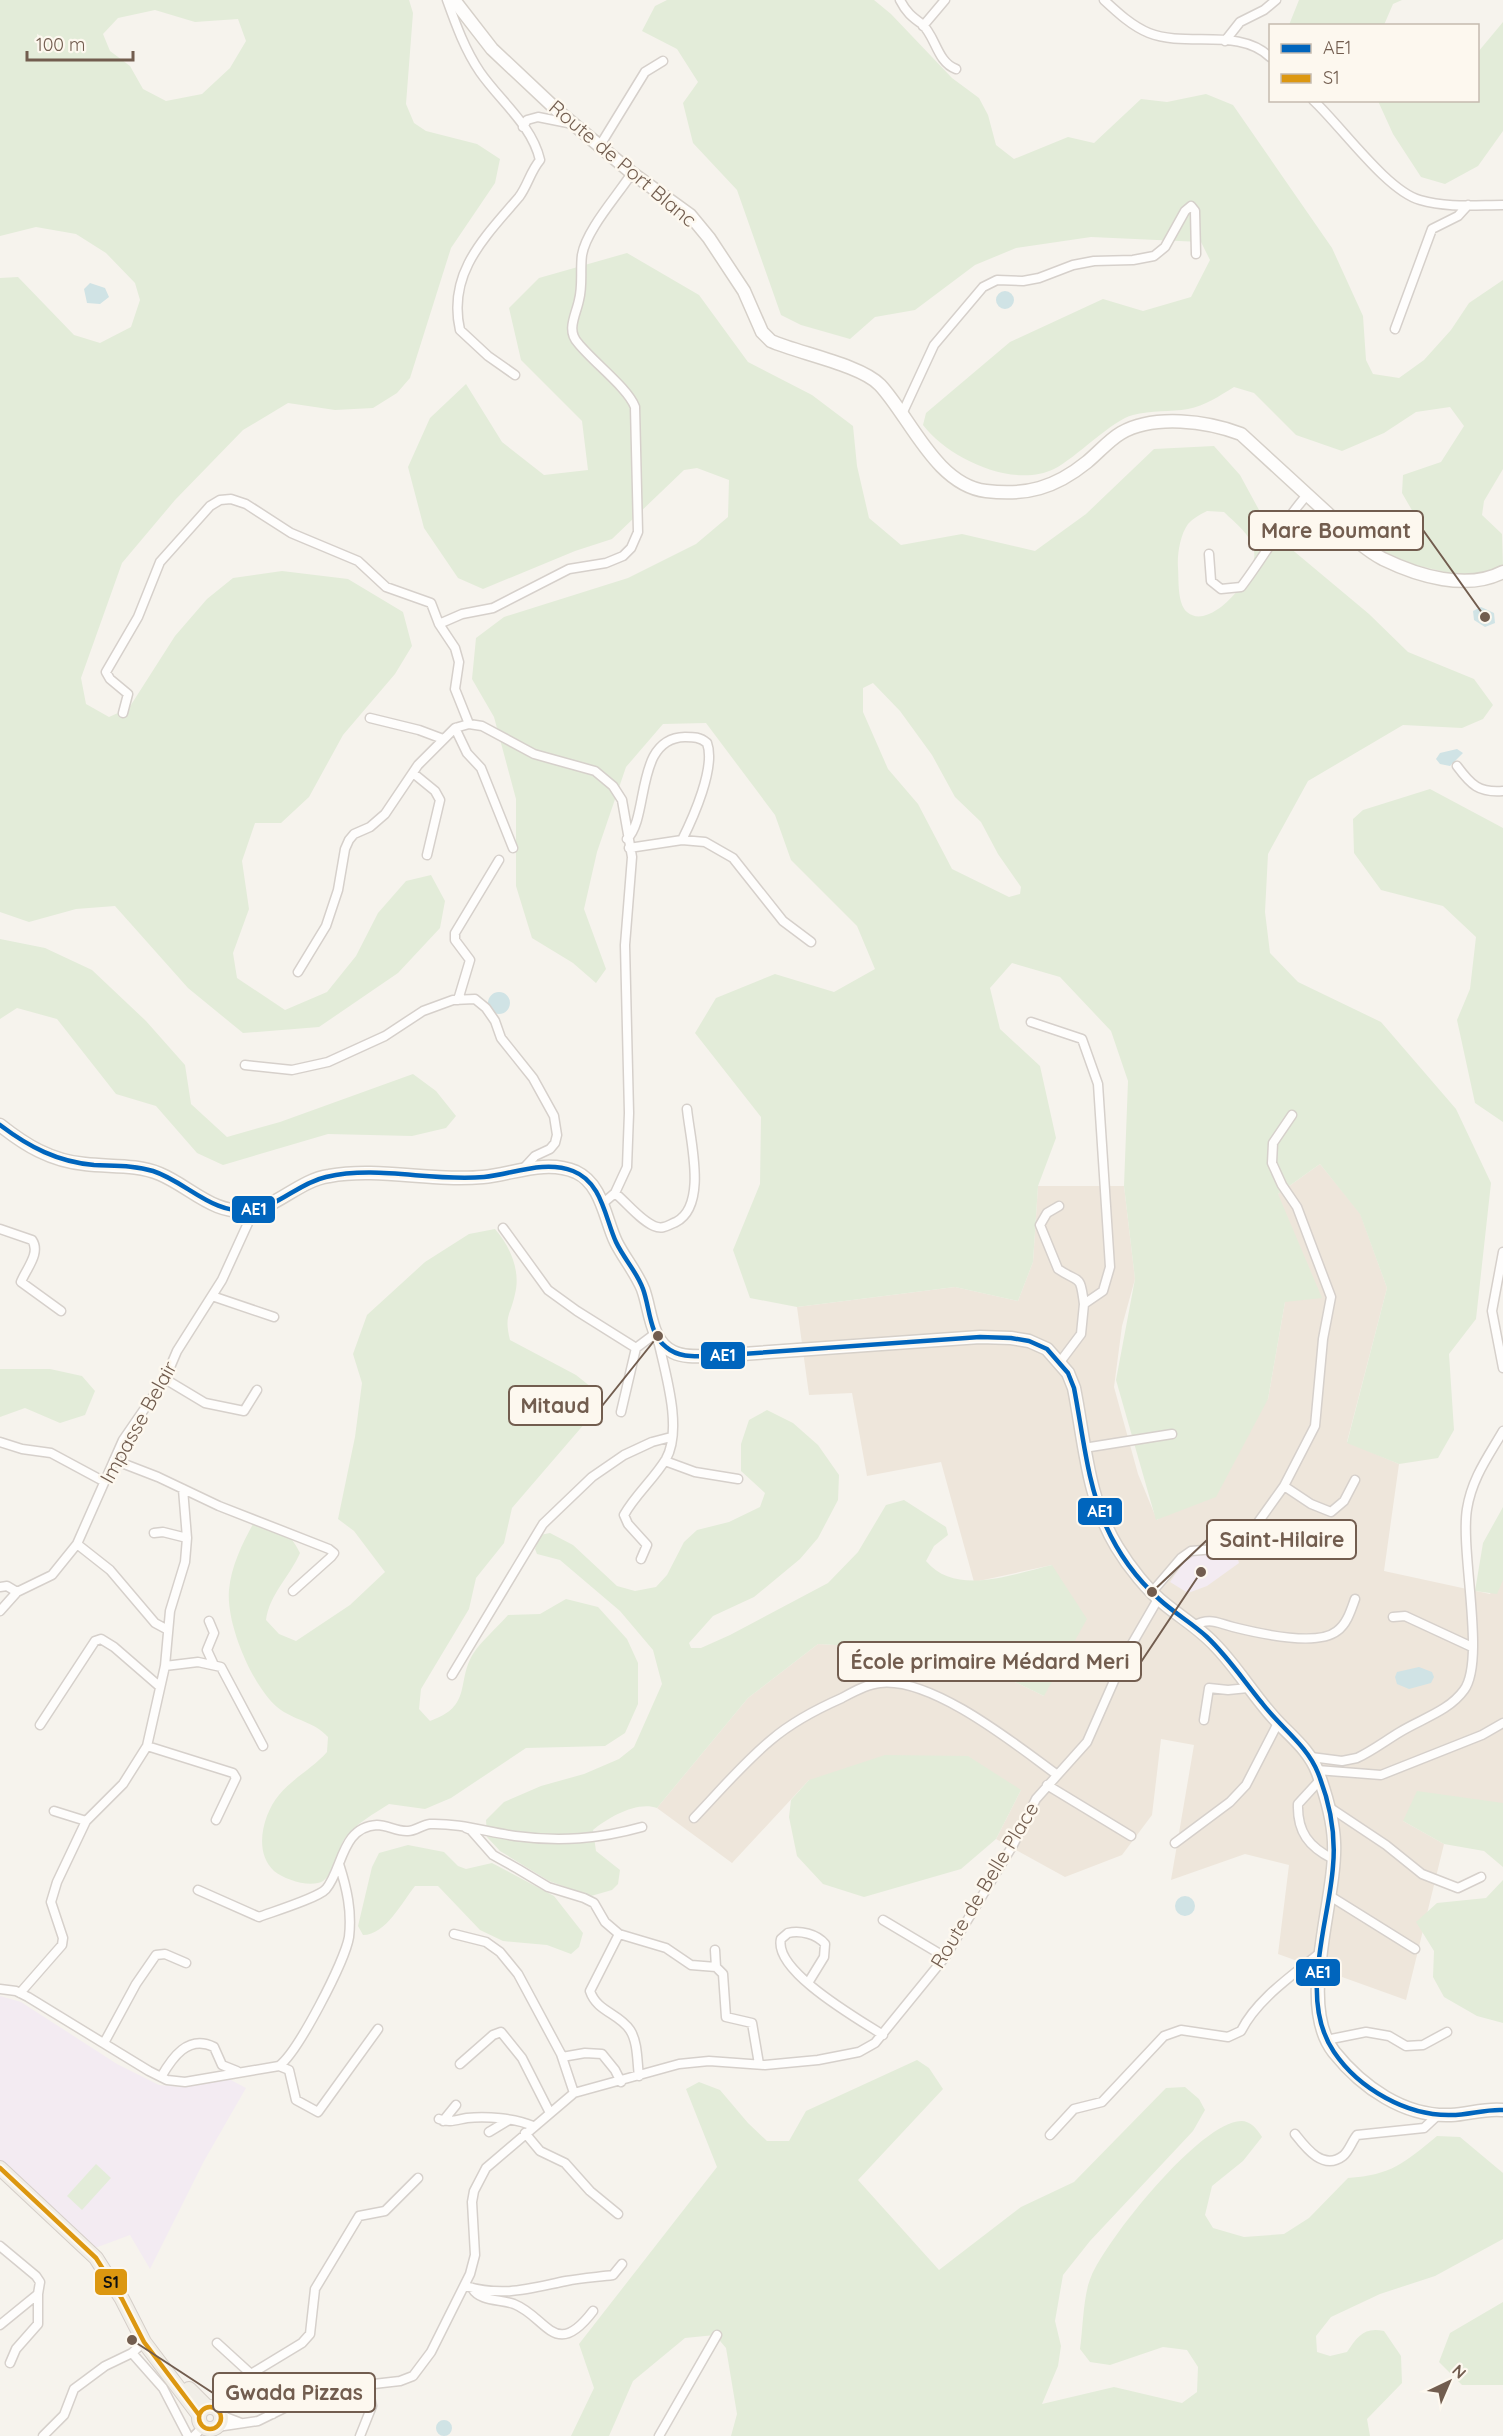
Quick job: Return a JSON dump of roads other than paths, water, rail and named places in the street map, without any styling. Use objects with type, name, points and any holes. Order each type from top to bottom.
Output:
[{"type":"main road","points":[[0,2168],[90,2251],[109,2277],[169,2386],[206,2425]]},
{"type":"main road","points":[[143,2339],[206,2425]]},
{"type":"street","points":[[447,0],[460,35],[480,72],[523,127],[538,152],[540,160],[531,171],[519,197],[470,256],[458,284],[460,330],[488,356],[515,375]]},
{"type":"street","name":"Route de Port Blanc","points":[[454,0],[492,49],[573,124],[632,173],[690,215],[709,238],[744,291],[762,332],[771,341],[854,370],[877,382],[927,451],[951,476],[982,491],[1023,494],[1051,485],[1085,464],[1121,433],[1140,425],[1164,422],[1220,426],[1241,434],[1356,539],[1382,559],[1414,571],[1458,581],[1481,580],[1503,572]]},
{"type":"street","points":[[900,0],[911,17],[923,26],[945,63],[956,69]]},
{"type":"street","points":[[923,26],[945,0]]},
{"type":"street","points":[[1104,0],[1126,20],[1150,33],[1175,39],[1225,41],[1253,46],[1269,56]]},
{"type":"street","points":[[1225,41],[1240,22],[1264,10],[1276,0]]},
{"type":"street","points":[[599,147],[645,72],[663,61]]},
{"type":"street","points":[[1315,102],[1394,186],[1418,200],[1446,205],[1503,205]]},
{"type":"street","points":[[523,127],[526,120],[538,117],[573,124]]},
{"type":"street","points":[[439,624],[462,614],[493,608],[568,569],[615,560],[631,548],[638,532],[635,407],[631,396],[605,374],[576,341],[572,333],[579,301],[582,254],[587,239],[632,173]]},
{"type":"street","points":[[1395,329],[1432,229],[1458,216],[1468,205]]},
{"type":"street","points":[[902,414],[934,345],[970,301],[990,283],[997,280],[1023,281],[1073,265],[1094,261],[1133,260],[1154,256],[1166,247],[1189,207],[1195,211],[1197,254]]},
{"type":"street","points":[[1209,554],[1211,581],[1221,589],[1241,587],[1265,556],[1292,512],[1307,495]]},
{"type":"street","points":[[123,713],[128,694],[110,680],[106,672],[138,617],[160,562],[210,506],[220,500],[231,499],[246,504],[291,533],[358,561],[386,587],[431,603],[439,624],[455,648],[459,662],[455,689],[469,724]]},
{"type":"street","points":[[370,718],[419,730],[443,739]]},
{"type":"street","points":[[298,972],[326,926],[344,870],[345,849],[349,840],[354,834],[370,827],[385,814],[413,773],[455,728],[469,724],[482,726],[534,754],[595,771],[613,786],[622,800],[632,857],[625,945],[629,1124],[627,1167],[615,1193],[602,1204]]},
{"type":"street","points":[[455,728],[467,753],[481,768],[513,848]]},
{"type":"street","points":[[628,844],[633,832],[644,782],[655,755],[674,739],[699,738],[707,743],[710,758],[692,819],[682,840]]},
{"type":"street","points":[[1457,766],[1471,785],[1481,791],[1503,791]]},
{"type":"street","points":[[413,773],[435,791],[440,800],[427,855]]},
{"type":"street","points":[[628,844],[682,840],[705,842],[733,858],[783,921],[811,942]]},
{"type":"street","points":[[458,1000],[470,960],[454,940],[455,933],[499,860]]},
{"type":"street","points":[[245,1065],[292,1070],[328,1062],[385,1036],[423,1011],[458,1000],[475,999],[486,1008],[495,1021],[501,1038],[533,1078],[554,1116],[557,1135],[555,1143],[550,1149],[535,1156],[523,1169]]},
{"type":"street","points":[[1031,1022],[1082,1039],[1098,1084],[1110,1268],[1103,1291],[1084,1304]]},
{"type":"street","points":[[615,1193],[655,1227],[665,1227],[685,1217],[693,1202],[695,1188],[687,1109]]},
{"type":"street","name":"Route de Belle Place","points":[[206,2425],[245,2424],[273,2414],[321,2390],[400,2381],[413,2376],[431,2352],[468,2287],[475,2255],[474,2191],[486,2168],[574,2093],[692,2062],[759,2064],[844,2056],[867,2048],[883,2036],[945,1958],[1013,1845],[1035,1801],[1056,1774],[1088,1742],[1125,1656],[1155,1595],[1181,1558],[1191,1551],[1227,1548],[1242,1542],[1263,1518],[1284,1486],[1315,1426],[1323,1339],[1331,1297],[1297,1207],[1282,1185],[1272,1163],[1273,1143],[1292,1115]]},
{"type":"street","points":[[0,1125],[34,1150],[56,1158],[85,1164],[141,1168],[161,1175],[221,1208],[236,1211],[254,1210],[300,1185],[327,1176],[352,1173],[458,1179],[548,1167],[577,1173],[596,1191],[616,1241],[642,1287],[657,1335],[672,1404],[671,1437],[665,1461],[624,1515],[625,1521],[646,1543],[647,1548],[641,1559]]},
{"type":"street","points":[[1059,1206],[1047,1213],[1040,1225],[1058,1269],[1077,1278],[1080,1282],[1084,1304],[1081,1334],[1060,1362]]},
{"type":"street","name":"Impasse Belair","points":[[0,1611],[16,1592],[52,1575],[77,1544],[123,1440],[165,1379],[177,1351],[222,1280],[254,1210]]},
{"type":"street","points":[[503,1228],[548,1290],[636,1348]]},
{"type":"street","points":[[0,1229],[32,1240],[36,1251],[21,1282],[62,1311]]},
{"type":"street","points":[[1503,1252],[1492,1311],[1503,1368]]},
{"type":"street","points":[[212,1296],[274,1317]]},
{"type":"street","points":[[621,1412],[636,1348],[657,1335]]},
{"type":"street","points":[[657,1335],[673,1352],[714,1356],[980,1337],[1029,1341],[1047,1349],[1060,1362],[1074,1388],[1089,1480],[1104,1522],[1118,1549],[1155,1595],[1215,1644],[1248,1688],[1311,1757],[1319,1775],[1329,1807],[1333,1859],[1321,1952],[1318,2007],[1326,2040],[1352,2072],[1376,2092],[1400,2105],[1422,2113],[1439,2114],[1503,2110]]},
{"type":"street","points":[[165,1379],[205,1402],[244,1411],[257,1390]]},
{"type":"street","points":[[1311,1757],[1342,1761],[1357,1758],[1443,1709],[1466,1689],[1471,1672],[1472,1647],[1465,1560],[1467,1510],[1474,1478],[1503,1431]]},
{"type":"street","points":[[1084,1448],[1172,1434]]},
{"type":"street","points":[[452,1675],[543,1524],[592,1477],[624,1455],[652,1442],[671,1437]]},
{"type":"street","points":[[0,1442],[22,1449],[51,1453],[103,1481]]},
{"type":"street","points":[[114,1460],[334,1553],[293,1591]]},
{"type":"street","points":[[665,1461],[695,1472],[738,1479]]},
{"type":"street","points":[[1284,1486],[1311,1504],[1331,1512],[1344,1501],[1355,1480]]},
{"type":"street","points":[[20,1993],[62,1945],[63,1938],[51,1902],[57,1882],[86,1821],[123,1784],[147,1746],[165,1666],[170,1611],[185,1562],[187,1538],[183,1489]]},
{"type":"street","points":[[154,1533],[163,1532],[187,1538]]},
{"type":"street","points":[[77,1544],[110,1570],[156,1623],[168,1630]]},
{"type":"street","points":[[0,1587],[7,1586],[16,1592]]},
{"type":"street","points":[[1193,1626],[1212,1620],[1231,1627],[1268,1634],[1320,1638],[1337,1632],[1355,1599]]},
{"type":"street","points":[[1393,1617],[1405,1616],[1472,1647]]},
{"type":"street","points":[[209,1621],[214,1633],[207,1650],[213,1663],[226,1674],[263,1746]]},
{"type":"street","points":[[40,1725],[95,1641],[101,1639],[114,1647],[159,1686]]},
{"type":"street","points":[[165,1666],[198,1662],[213,1663]]},
{"type":"street","points":[[694,1818],[770,1741],[788,1728],[850,1694],[880,1683],[904,1686],[938,1696],[967,1711],[1056,1774]]},
{"type":"street","points":[[1204,1720],[1209,1688],[1228,1690],[1248,1688]]},
{"type":"street","points":[[1175,1843],[1230,1802],[1246,1785],[1278,1723]]},
{"type":"street","points":[[1319,1775],[1381,1775],[1482,1735],[1503,1723]]},
{"type":"street","points":[[147,1746],[233,1773],[236,1778],[234,1786],[216,1820]]},
{"type":"street","points":[[1319,1775],[1298,1804],[1298,1825],[1312,1845],[1333,1859]]},
{"type":"street","points":[[1047,1785],[1131,1836]]},
{"type":"street","points":[[1329,1807],[1386,1845],[1422,1874],[1458,1888],[1480,1876]]},
{"type":"street","points":[[54,1811],[86,1821]]},
{"type":"street","points":[[198,1890],[259,1917],[287,1905],[309,1900],[325,1890],[339,1864],[343,1849],[356,1834],[376,1825],[408,1832],[427,1824],[461,1826],[515,1836],[564,1840],[608,1837],[642,1827]]},
{"type":"street","points":[[461,1826],[471,1830],[494,1855],[548,1887],[584,1898],[594,1904],[605,1922],[619,1934],[666,1948],[691,1965],[716,1967],[723,1974],[726,2017],[752,2023],[759,2064]]},
{"type":"street","points":[[279,2066],[290,2055],[312,2017],[333,1977],[348,1940],[348,1892],[339,1864]]},
{"type":"street","points":[[1330,1896],[1415,1949]]},
{"type":"street","points":[[883,1920],[945,1958]]},
{"type":"street","points":[[808,1983],[824,1957],[825,1944],[817,1937],[800,1932],[788,1933],[781,1939],[781,1948],[788,1961],[808,1983],[883,2036]]},
{"type":"street","points":[[454,1934],[486,1942],[500,1952],[518,1974],[562,2057],[574,2093]]},
{"type":"street","points":[[619,1934],[590,1991],[597,2005],[623,2021],[632,2032],[639,2076]]},
{"type":"street","points":[[715,1950],[716,1967]]},
{"type":"street","points":[[1050,2134],[1074,2109],[1102,2102],[1164,2036],[1180,2030],[1228,2037],[1241,2031],[1248,2017],[1284,1982],[1321,1952]]},
{"type":"street","points":[[104,2043],[136,1984],[156,1955],[165,1954],[186,1964]]},
{"type":"street","points":[[0,1989],[20,1993],[161,2077],[185,2082],[279,2066],[289,2070],[296,2100],[318,2112],[378,2029]]},
{"type":"street","points":[[460,2064],[493,2035],[501,2032],[522,2058],[549,2113]]},
{"type":"street","points":[[1326,2040],[1366,2032],[1389,2036],[1406,2046],[1423,2045],[1447,2032]]},
{"type":"street","points":[[161,2077],[178,2051],[184,2047],[202,2044],[214,2047],[222,2065],[240,2072]]},
{"type":"street","points":[[562,2057],[585,2053],[602,2054],[621,2082]]},
{"type":"street","points":[[456,2105],[441,2120],[468,2118],[509,2120],[533,2126]]},
{"type":"street","points":[[1295,2134],[1312,2155],[1334,2159],[1345,2154],[1357,2135],[1424,2128],[1439,2114]]},
{"type":"street","points":[[489,2132],[509,2120]]},
{"type":"street","points":[[525,2133],[540,2151],[564,2163],[598,2198],[618,2214]]},
{"type":"street","points":[[251,2374],[302,2343],[310,2334],[315,2289],[359,2216],[385,2211],[418,2178]]},
{"type":"street","points":[[0,2246],[40,2282],[38,2324],[16,2349],[10,2363]]},
{"type":"street","points":[[468,2287],[494,2293],[514,2293],[569,2280],[613,2275],[622,2264]]},
{"type":"street","points":[[468,2287],[484,2298],[521,2308],[545,2329],[558,2334],[576,2328],[593,2311]]},
{"type":"street","points":[[0,2325],[38,2294]]},
{"type":"street","points":[[659,2436],[717,2335]]},
{"type":"street","points":[[43,2436],[64,2415],[74,2389],[105,2366],[132,2353],[143,2339]]},
{"type":"street","points":[[217,2343],[251,2374],[273,2414]]},
{"type":"street","points":[[132,2353],[169,2386],[188,2436]]},
{"type":"street","points":[[360,2436],[372,2406],[367,2384]]},
{"type":"street","points":[[188,2436],[190,2427],[206,2425]]},
{"type":"place","name":"Mare Boumant","points":[[1485,617]]},
{"type":"place","name":"Mitaud","points":[[658,1336]]},
{"type":"place","name":"École primaire Médard Meri","points":[[1201,1572]]},
{"type":"place","name":"Saint-Hilaire","points":[[1152,1592]]},
{"type":"place","name":"Gwada Pizzas","points":[[132,2340]]}]
